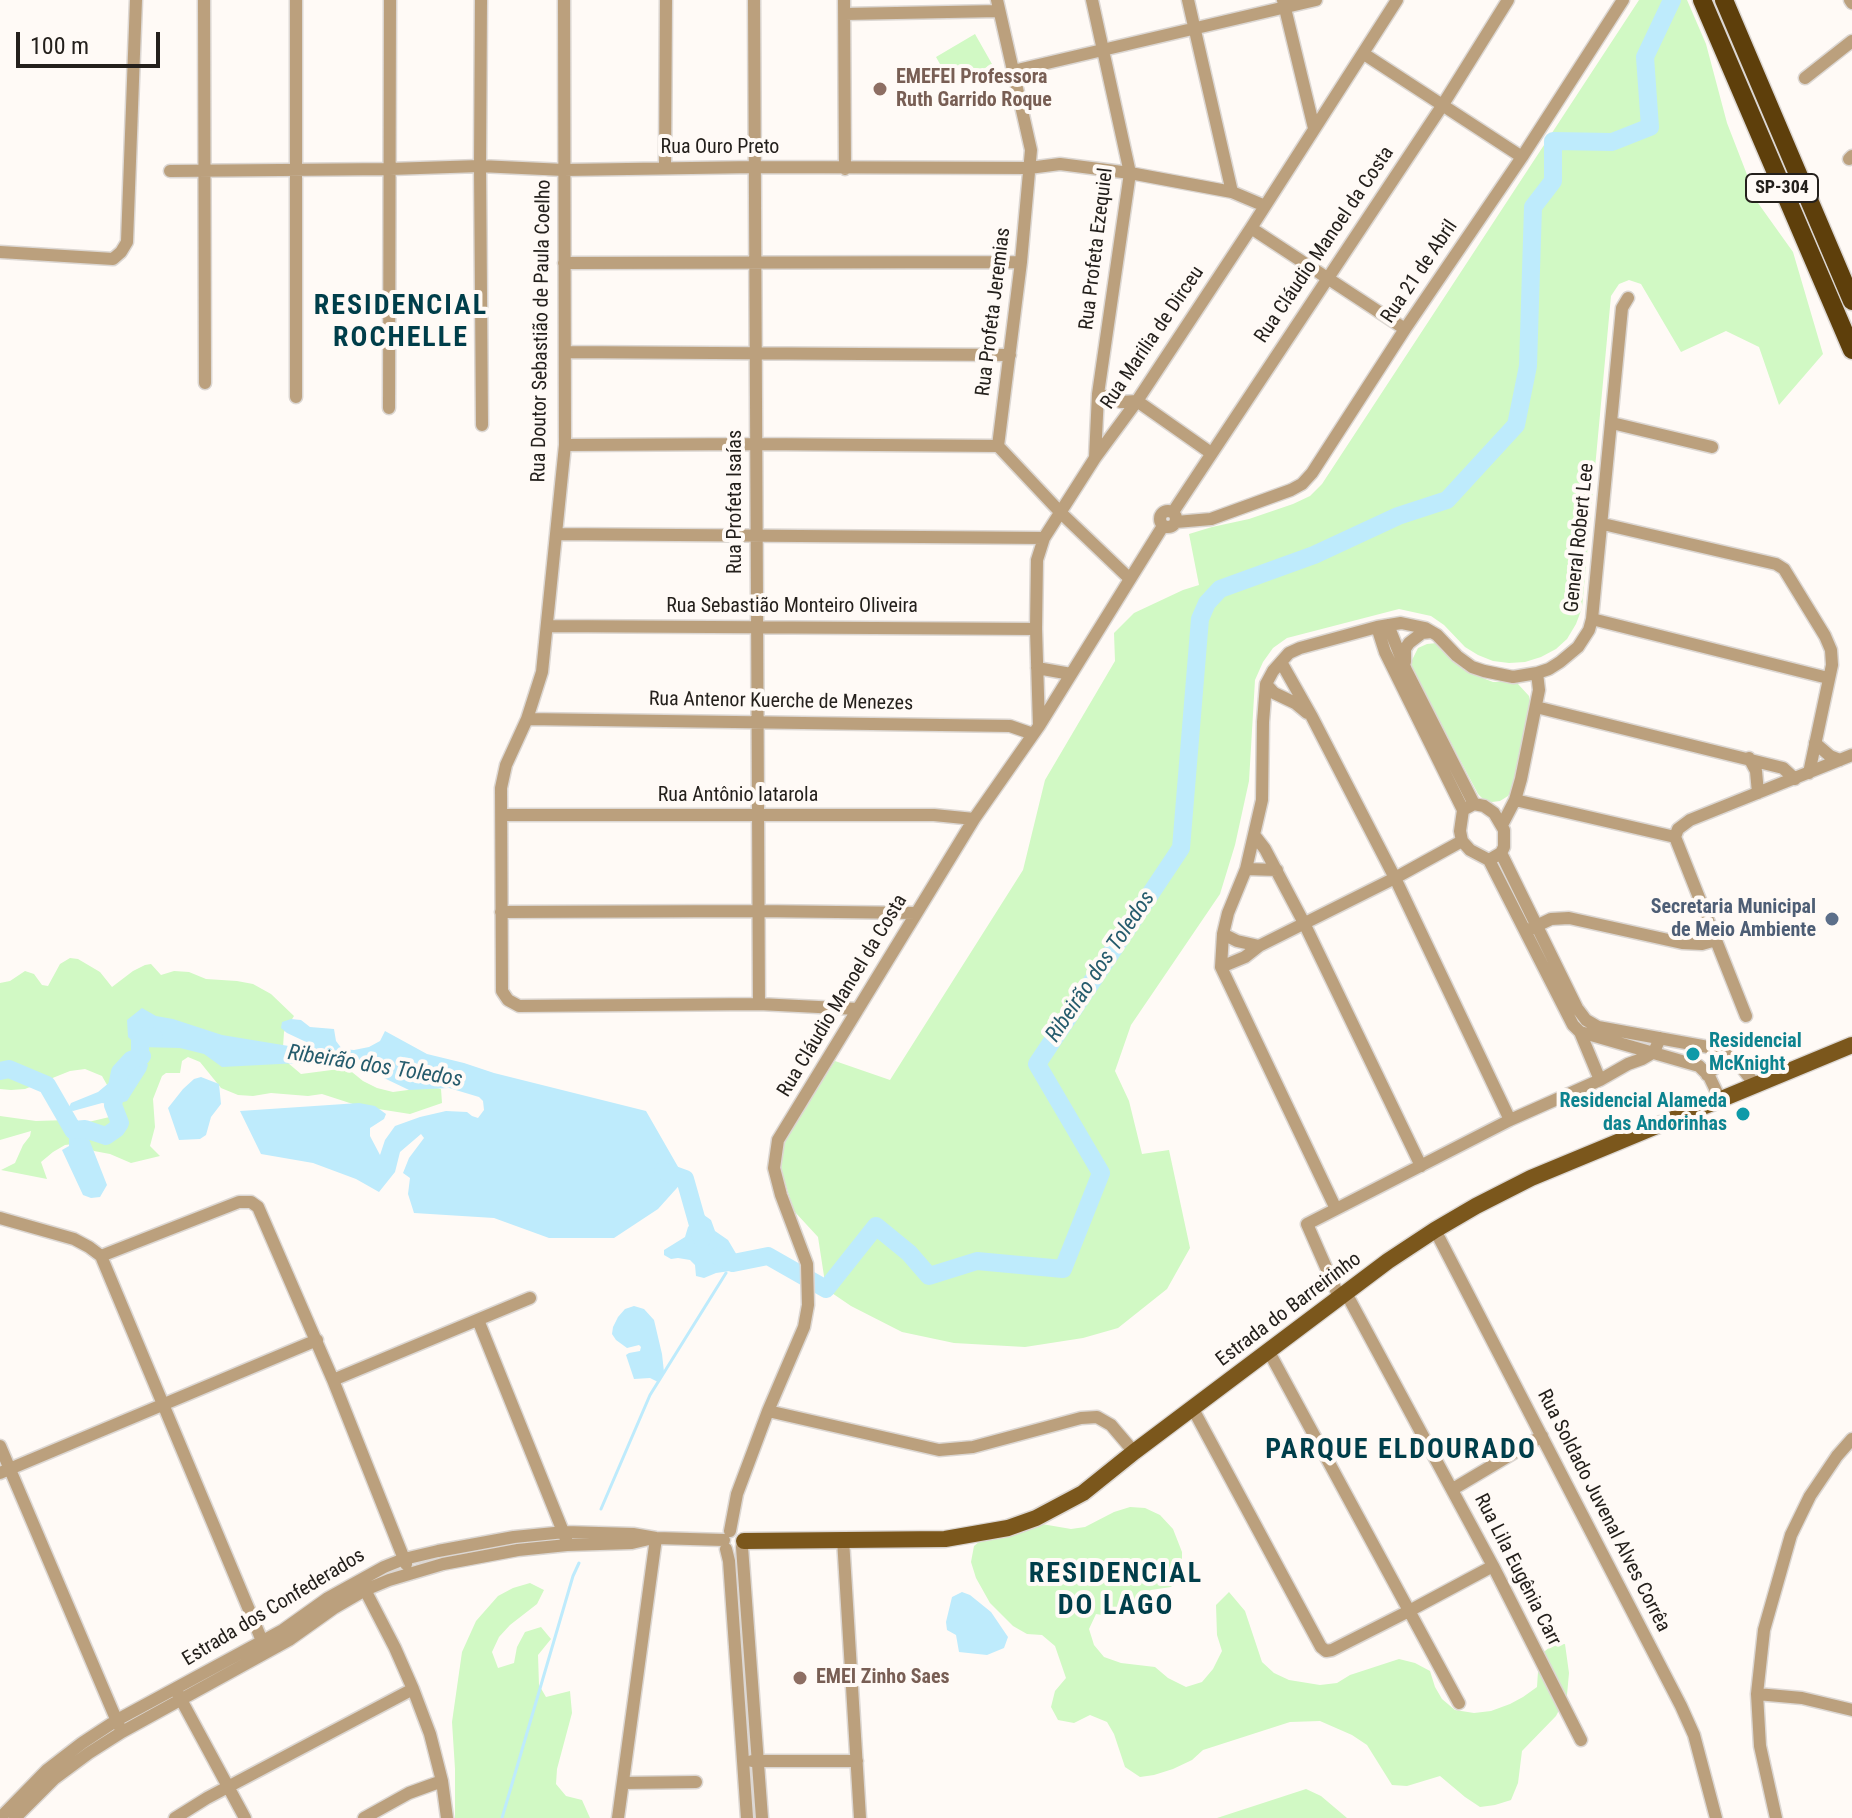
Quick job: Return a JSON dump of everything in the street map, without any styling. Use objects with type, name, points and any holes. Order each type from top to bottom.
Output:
[{"type":"highway","name":"SP-304","points":[[1702,0],[1852,350]]},
{"type":"highway","name":"SP-304","points":[[1727,8],[1852,301]]},
{"type":"main road","name":"Estrada do Barreirinho","points":[[733,1542],[945,1539],[1008,1528],[1036,1518],[1083,1493],[1388,1261],[1476,1206],[1531,1178],[1852,1045]]},
{"type":"street","points":[[0,252],[113,259],[127,242],[136,0]]},
{"type":"street","points":[[204,0],[205,383]]},
{"type":"street","points":[[296,0],[296,397]]},
{"type":"street","points":[[389,408],[390,0]]},
{"type":"street","points":[[481,0],[482,425]]},
{"type":"street","name":"Rua Doutor Sebastião de Paula Coelho","points":[[564,0],[565,445],[542,672],[527,719],[506,765],[501,788],[502,991],[508,1000],[519,1006],[759,1004]]},
{"type":"street","points":[[665,168],[666,0]]},
{"type":"street","name":"Rua Profeta Isaías","points":[[754,0],[759,1004]]},
{"type":"street","points":[[844,0],[845,169]]},
{"type":"street","name":"Rua Profeta Ezequiel","points":[[1061,513],[1095,458],[1102,439],[1098,394],[1130,173],[1092,0]]},
{"type":"street","points":[[1188,0],[1232,192]]},
{"type":"street","points":[[1013,71],[1195,29],[1284,3],[1316,0]]},
{"type":"street","name":"Rua Marilia de Dirceu","points":[[1102,439],[1137,401],[1397,0]]},
{"type":"street","name":"Rua Cláudio Manoel da Costa","points":[[733,1542],[737,1494],[804,1327],[808,1305],[807,1264],[774,1168],[778,1140],[974,819],[1036,730],[1211,453],[1442,106],[1508,0]]},
{"type":"street","name":"Rua 21 de Abril","points":[[1172,519],[1211,519],[1291,490],[1312,473],[1623,0]]},
{"type":"street","points":[[1284,3],[1314,128]]},
{"type":"street","points":[[845,14],[998,6]]},
{"type":"street","name":"Rua Profeta Jeremias","points":[[998,6],[1031,150],[1021,262],[998,446]]},
{"type":"street","points":[[1805,78],[1852,41]]},
{"type":"street","points":[[1364,54],[1522,157]]},
{"type":"street","name":"Rua Ouro Preto","points":[[170,171],[480,166],[564,170],[1029,168],[1060,164],[1232,192],[1265,206]]},
{"type":"street","points":[[1251,228],[1405,329]]},
{"type":"street","points":[[564,263],[1021,262]]},
{"type":"street","name":"General Robert Lee","points":[[1431,632],[1472,667],[1513,677],[1537,673],[1560,662],[1578,647],[1589,630],[1603,524],[1622,308],[1628,298]]},
{"type":"street","points":[[565,352],[1010,355]]},
{"type":"street","points":[[1098,394],[1121,402],[1137,401],[1211,453]]},
{"type":"street","points":[[1612,423],[1712,447]]},
{"type":"street","points":[[565,445],[998,446],[1061,513],[1130,579]]},
{"type":"street","points":[[1036,730],[1037,560],[1044,538],[1061,513]]},
{"type":"street","points":[[1603,524],[1776,564],[1784,569],[1831,650],[1832,665],[1809,773]]},
{"type":"street","points":[[556,534],[1044,538]]},
{"type":"street","points":[[1592,619],[1828,678]]},
{"type":"street","points":[[1431,632],[1401,623],[1382,626],[1300,648],[1289,653],[1273,671],[1266,684],[1262,800],[1246,869],[1223,934],[1221,967],[1336,1209],[1510,1120],[1642,1059],[1654,1052],[1660,1038]]},
{"type":"street","name":"Rua Sebastião Monteiro Oliveira","points":[[548,626],[1036,629]]},
{"type":"street","points":[[1382,626],[1406,670],[1469,807],[1460,831],[1462,841],[1470,850],[1489,860],[1577,1008],[1586,1020],[1598,1027],[1703,1070],[1721,1101]]},
{"type":"street","points":[[1382,626],[1390,663],[1469,807]]},
{"type":"street","points":[[1406,670],[1405,649],[1422,633],[1431,632]]},
{"type":"street","points":[[1281,662],[1395,878],[1510,1120]]},
{"type":"street","points":[[1037,668],[1071,674]]},
{"type":"street","points":[[1502,825],[1515,800],[1521,779],[1539,690],[1537,673]]},
{"type":"street","points":[[1266,684],[1274,693],[1298,705],[1312,717]]},
{"type":"street","points":[[1536,707],[1749,758],[1783,768],[1795,779]]},
{"type":"street","name":"Rua Antenor Kuerche de Menezes","points":[[527,719],[1010,726],[1036,730]]},
{"type":"street","points":[[1815,743],[1830,756],[1846,758]]},
{"type":"street","points":[[1749,758],[1756,771],[1758,793]]},
{"type":"street","points":[[1746,1016],[1675,837],[1678,829],[1690,820],[1846,758]]},
{"type":"street","points":[[1494,813],[1515,800],[1675,837]]},
{"type":"street","points":[[1469,807],[1484,806],[1494,813],[1502,825],[1504,847],[1501,853],[1489,860]]},
{"type":"street","name":"Rua Antônio Iatarola","points":[[502,815],[934,815],[974,819]]},
{"type":"street","points":[[1255,836],[1277,870],[1304,923],[1421,1166]]},
{"type":"street","points":[[1221,967],[1462,841]]},
{"type":"street","points":[[1501,853],[1573,1025],[1580,1032],[1600,1080]]},
{"type":"street","points":[[1246,869],[1277,870]]},
{"type":"street","points":[[501,912],[916,913]]},
{"type":"street","points":[[1531,928],[1551,919],[1569,918],[1682,943],[1702,944],[1716,940]]},
{"type":"street","points":[[1223,934],[1259,946]]},
{"type":"street","points":[[759,1004],[858,1009]]},
{"type":"street","points":[[1580,1032],[1637,1041],[1660,1038],[1719,1049],[1733,1059],[1756,1086]]},
{"type":"street","points":[[1628,1064],[1637,1041]]},
{"type":"street","points":[[1703,1070],[1733,1059]]},
{"type":"street","points":[[101,1256],[239,1202],[251,1202],[258,1207],[317,1340],[409,1573]]},
{"type":"street","name":"Rua Lila Eugênia Carr","points":[[1336,1209],[1306,1225],[1328,1274],[1453,1489],[1581,1740]]},
{"type":"street","points":[[0,1218],[74,1239],[101,1256],[265,1647]]},
{"type":"street","name":"Rua Soldado Juvenal Alves Corrêa","points":[[1435,1230],[1681,1706],[1700,1757],[1716,1818]]},
{"type":"street","points":[[333,1380],[530,1298]]},
{"type":"street","points":[[478,1320],[566,1538]]},
{"type":"street","points":[[5,1471],[317,1340]]},
{"type":"street","points":[[1268,1350],[1459,1703]]},
{"type":"street","points":[[1193,1409],[1321,1647],[1326,1651],[1493,1566]]},
{"type":"street","points":[[768,1411],[939,1450],[973,1447],[1081,1418],[1097,1417],[1111,1425],[1134,1452]]},
{"type":"street","points":[[1453,1489],[1542,1436]]},
{"type":"street","points":[[1776,1818],[1760,1746],[1757,1694],[1764,1630],[1791,1535],[1810,1496],[1852,1439]]},
{"type":"street","points":[[0,1446],[5,1471],[119,1726]]},
{"type":"street","name":"Estrada dos Confederados","points":[[0,1818],[47,1770],[82,1743],[265,1647],[283,1630],[362,1585],[384,1567],[404,1559],[514,1537],[633,1534],[733,1542]]},
{"type":"street","name":"Estrada dos Confederados","points":[[362,1585],[566,1538]]},
{"type":"street","points":[[618,1818],[656,1538]]},
{"type":"street","points":[[843,1539],[860,1818]]},
{"type":"street","points":[[733,1542],[762,1818]]},
{"type":"street","points":[[733,1542],[729,1561],[747,1818]]},
{"type":"street","points":[[362,1585],[395,1648],[430,1734],[442,1781],[447,1818]]},
{"type":"street","points":[[175,1818],[413,1689]]},
{"type":"street","points":[[178,1694],[245,1818]]},
{"type":"street","points":[[1757,1694],[1802,1698],[1852,1710]]},
{"type":"street","name":"Estrada dos Confederados","points":[[15,1818],[54,1779],[119,1726]]},
{"type":"street","points":[[743,1761],[857,1761]]},
{"type":"street","points":[[364,1818],[409,1793],[442,1781]]},
{"type":"street","points":[[623,1783],[696,1782]]},
{"type":"green space","points":[[1639,0],[1687,0],[1706,44],[1727,123],[1758,203],[1793,252],[1823,354],[1779,405],[1759,347],[1726,331],[1681,352],[1641,284],[1629,280],[1619,284],[1611,296],[1582,608],[1567,639],[1556,649],[1525,662],[1493,661],[1465,647],[1431,616],[1399,609],[1287,638],[1273,648],[1263,662],[1255,680],[1249,781],[1220,894],[1131,1025],[1115,1071],[1129,1101],[1142,1154],[1169,1150],[1190,1248],[1167,1289],[1118,1328],[1083,1338],[1025,1347],[954,1343],[902,1332],[851,1306],[826,1289],[818,1237],[794,1211],[780,1167],[786,1137],[835,1061],[890,1080],[1023,870],[1045,780],[1115,661],[1114,633],[1134,613],[1199,585],[1189,534],[1293,504],[1310,496],[1322,484]]},
{"type":"green space","points":[[975,34],[992,64],[953,87],[936,57]]},
{"type":"green space","points":[[1437,643],[1452,661],[1467,672],[1493,682],[1513,682],[1529,696],[1531,707],[1512,789],[1500,801],[1484,800],[1478,794],[1412,669],[1412,660],[1418,648]]},
{"type":"green space","points":[[70,958],[78,959],[100,972],[112,987],[133,971],[151,964],[161,975],[174,971],[189,972],[206,979],[253,984],[271,994],[294,1016],[284,1032],[283,1047],[288,1063],[301,1074],[347,1068],[363,1081],[393,1092],[424,1085],[441,1089],[442,1103],[410,1114],[359,1106],[322,1094],[238,1095],[221,1088],[200,1062],[188,1057],[182,1061],[180,1073],[162,1076],[153,1099],[155,1127],[150,1146],[160,1156],[131,1163],[80,1143],[65,1145],[41,1162],[47,1179],[1,1170],[15,1163],[31,1131],[0,1140],[0,1116],[84,1123],[118,1115],[116,1101],[102,1076],[85,1069],[70,1071],[25,1089],[0,1089],[0,983],[10,981],[25,971],[34,974],[42,985],[48,986],[60,964]]},
{"type":"green space","points":[[1130,1507],[1145,1508],[1160,1515],[1173,1529],[1182,1552],[1182,1574],[1171,1587],[1151,1590],[1138,1597],[1131,1612],[1115,1617],[1096,1614],[1089,1629],[1094,1645],[1104,1657],[1121,1663],[1155,1667],[1186,1687],[1202,1682],[1222,1651],[1217,1635],[1216,1605],[1229,1592],[1245,1611],[1262,1662],[1274,1673],[1289,1680],[1320,1685],[1337,1683],[1350,1675],[1399,1659],[1430,1671],[1442,1699],[1455,1710],[1474,1713],[1510,1704],[1537,1687],[1539,1656],[1551,1646],[1565,1644],[1569,1673],[1567,1695],[1556,1716],[1522,1751],[1518,1783],[1511,1800],[1480,1807],[1440,1776],[1407,1786],[1392,1785],[1367,1745],[1320,1721],[1290,1722],[1203,1750],[1192,1760],[1173,1769],[1140,1777],[1125,1767],[1107,1722],[1090,1715],[1074,1723],[1058,1720],[1051,1707],[1055,1691],[1066,1678],[1055,1646],[1042,1635],[1027,1634],[1013,1626],[990,1603],[971,1562],[974,1546],[986,1536],[1036,1523],[1071,1529],[1085,1527]]},
{"type":"green space","points":[[530,1583],[544,1590],[537,1604],[510,1625],[499,1637],[492,1652],[498,1668],[514,1663],[517,1647],[525,1632],[541,1627],[551,1639],[538,1655],[539,1685],[546,1697],[570,1691],[572,1713],[556,1784],[566,1796],[582,1800],[590,1818],[455,1818],[452,1722],[462,1652],[476,1621],[498,1596]]},
{"type":"green space","points":[[1306,1789],[1321,1796],[1347,1818],[1217,1818]]},
{"type":"water","points":[[142,1008],[156,1016],[222,1035],[307,1049],[304,1041],[281,1028],[282,1022],[301,1020],[310,1027],[334,1029],[336,1041],[342,1049],[369,1047],[380,1041],[385,1031],[427,1054],[646,1111],[685,1179],[658,1209],[614,1238],[549,1238],[494,1218],[414,1213],[408,1194],[410,1178],[403,1173],[409,1158],[424,1138],[421,1134],[400,1152],[395,1172],[379,1192],[356,1179],[313,1163],[261,1154],[240,1111],[359,1103],[375,1106],[386,1114],[384,1119],[370,1128],[370,1136],[380,1155],[385,1140],[395,1126],[446,1111],[467,1112],[478,1118],[484,1110],[479,1097],[449,1088],[409,1090],[361,1067],[299,1063],[222,1067],[204,1054],[180,1048],[139,1047],[128,1037],[127,1020]]},
{"type":"water","points":[[142,1056],[148,1065],[146,1071],[127,1101],[113,1105],[102,1103],[73,1111],[68,1109],[71,1103],[98,1092],[131,1060]]},
{"type":"water","points":[[201,1077],[219,1084],[221,1104],[211,1117],[206,1135],[200,1139],[179,1140],[168,1108],[183,1089]]},
{"type":"water","points":[[85,1129],[107,1185],[100,1197],[83,1195],[62,1150],[69,1146],[73,1130]]},
{"type":"water","points":[[704,1215],[711,1220],[715,1231],[728,1240],[741,1262],[737,1270],[704,1278],[696,1276],[695,1265],[690,1260],[671,1259],[664,1255],[664,1250],[685,1237],[688,1227],[697,1217]]},
{"type":"water","points":[[634,1306],[644,1309],[654,1320],[664,1372],[658,1382],[650,1378],[634,1379],[626,1355],[640,1351],[641,1347],[627,1348],[612,1334],[618,1317],[625,1309]]},
{"type":"water","points":[[962,1592],[991,1612],[1008,1637],[1004,1648],[987,1655],[959,1652],[956,1635],[947,1630],[946,1622],[952,1597]]},
{"type":"waterway","name":"Ribeirão dos Toledos","points":[[718,1256],[733,1263],[768,1256],[826,1289],[876,1226],[909,1253],[929,1276],[977,1261],[1063,1269],[1101,1173],[1037,1064],[1181,848],[1200,619],[1207,603],[1220,589],[1314,555],[1398,516],[1447,500],[1516,425],[1528,366],[1533,207],[1553,181],[1553,141],[1612,142],[1650,127],[1645,57],[1672,0]]},
{"type":"waterway","name":"Ribeirão dos Toledos","points":[[0,1071],[9,1069],[47,1085],[73,1130],[85,1129],[106,1136],[120,1123],[113,1105],[120,1072],[131,1060],[142,1056],[140,1040],[144,1036],[154,1037]]},
{"type":"waterway","name":"Ribeirão dos Toledos","points":[[663,1171],[685,1179],[702,1239]]},
{"type":"waterway","points":[[601,1509],[650,1395],[726,1273]]},
{"type":"waterway","points":[[502,1818],[579,1563]]},
{"type":"place","name":"EMEFEI Professora Ruth Garrido Roque","points":[[880,89]]},
{"type":"place","name":"Secretaria Municipal de Meio Ambiente","points":[[1832,919]]},
{"type":"place","name":"Residencial McKnight","points":[[1693,1054]]},
{"type":"place","name":"Residencial Alameda das Andorinhas","points":[[1743,1114]]},
{"type":"place","name":"EMEI Zinho Saes","points":[[800,1678]]},
{"type":"district","name":"RESIDENCIAL ROCHELLE","points":[[401,323]]},
{"type":"district","name":"PARQUE ELDOURADO","points":[[1401,1451]]},
{"type":"district","name":"RESIDENCIAL DO LAGO","points":[[1116,1591]]}]
